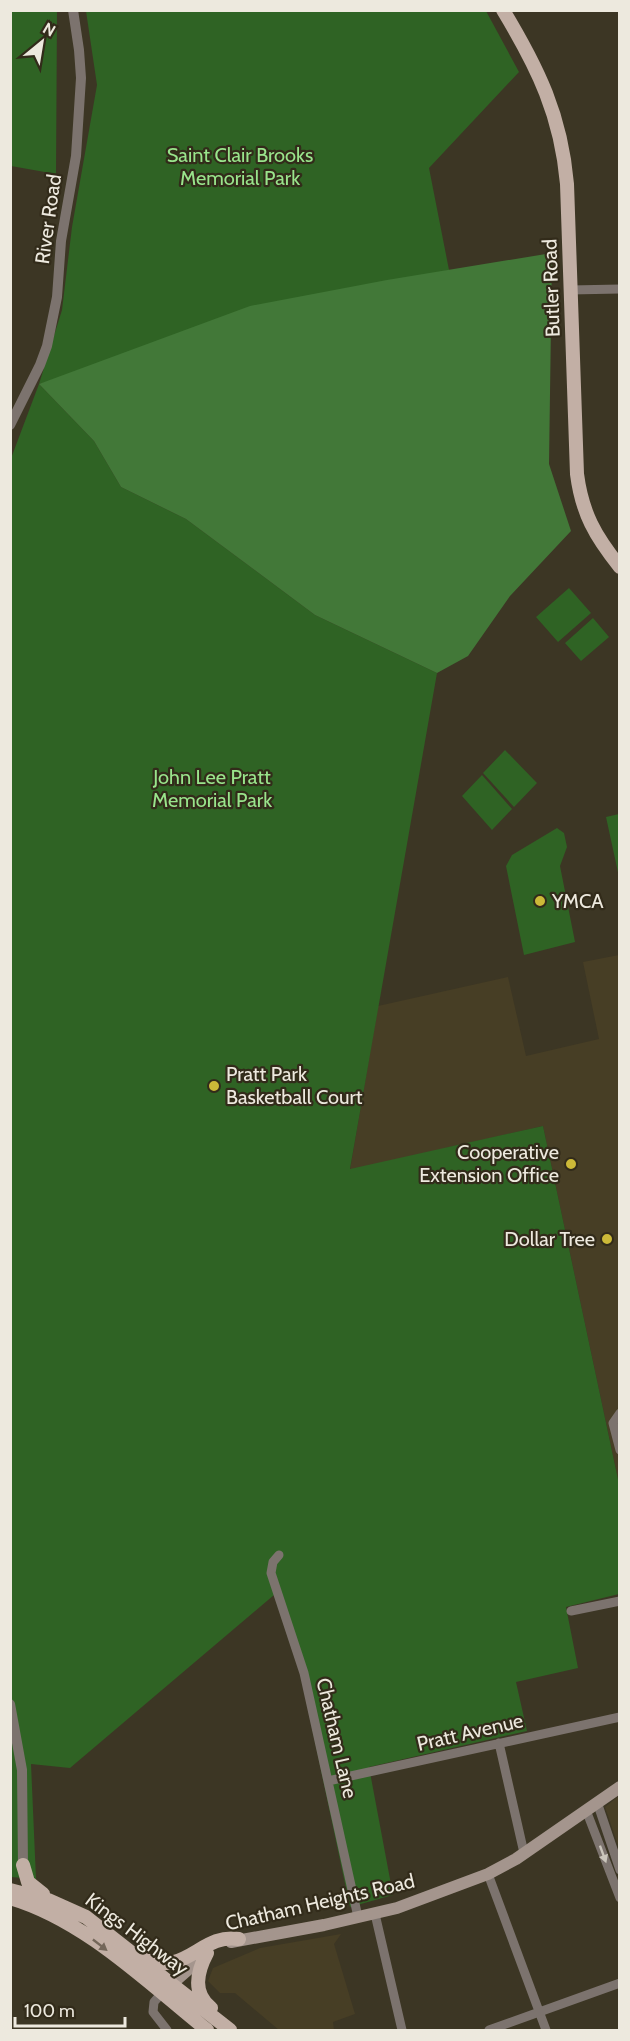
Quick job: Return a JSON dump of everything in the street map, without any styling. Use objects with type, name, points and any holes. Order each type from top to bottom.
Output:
[{"type":"main road","name":"Butler Road","points":[[503,10],[538,72],[556,122],[566,176],[579,490],[597,537],[620,567]]},
{"type":"main road","name":"Chatham Heights Road","points":[[161,1994],[207,1953],[223,1944],[239,1939],[375,1914],[488,1874],[524,1853],[620,1787]]},
{"type":"main road","points":[[10,1884],[23,1865]]},
{"type":"main road","points":[[23,1865],[30,1885],[63,1906]]},
{"type":"main road","name":"Kings Highway","points":[[10,1890],[28,1893],[63,1906],[95,1923],[230,2031]]},
{"type":"main road","name":"Kings Highway","points":[[10,1898],[41,1909],[75,1927],[207,2031]]},
{"type":"main road","points":[[139,1957],[156,1963],[171,1963],[184,1959],[220,1939],[239,1939]]},
{"type":"main road","points":[[207,1953],[198,1973],[197,1988],[200,1996],[204,2003],[238,2031]]},
{"type":"street","name":"River Road","points":[[10,425],[47,346],[57,297],[61,241],[76,156],[80,99],[81,64],[73,10]]},
{"type":"street","points":[[570,290],[620,289]]},
{"type":"street","points":[[619,1413],[613,1423],[620,1450]]},
{"type":"street","name":"Chatham Lane","points":[[279,1555],[270,1570],[302,1667],[358,1917]]},
{"type":"street","points":[[571,1611],[620,1601]]},
{"type":"street","points":[[10,1704],[22,1770],[23,1865]]},
{"type":"street","name":"Pratt Avenue","points":[[328,1781],[620,1717]]},
{"type":"street","points":[[499,1743],[524,1853]]},
{"type":"street","points":[[597,1802],[620,1870]]},
{"type":"street","points":[[586,1810],[620,1898]]},
{"type":"street","points":[[488,1874],[546,2031]]},
{"type":"street","points":[[375,1914],[402,2031]]},
{"type":"street","points":[[489,2031],[620,1983]]},
{"type":"street","points":[[161,1994],[154,2002],[153,2012],[160,2024],[168,2031]]},
{"type":"shaded area","points":[[619,955],[619,1484],[543,1126],[350,1170],[378,1006],[508,977],[526,1056],[599,1039],[583,962]]},
{"type":"shaded area","points":[[619,1796],[619,1848],[605,1807]]},
{"type":"shaded area","points":[[341,1934],[334,1944],[355,2014],[333,2022],[334,2030],[279,2030],[235,1993],[220,1993],[208,1981],[213,1968],[260,1948]]},
{"type":"green space","points":[[10,11],[57,11],[56,174],[11,166]]},
{"type":"green space","name":"Saint Clair Brooks Memorial Park","points":[[86,11],[486,11],[519,72],[429,168],[449,270],[39,384],[62,310],[72,227],[97,85]]},
{"type":"green space","points":[[552,253],[549,464],[571,531],[510,596],[468,656],[437,673],[315,615],[186,519],[121,487],[94,441],[39,384],[250,306],[387,280]]},
{"type":"green space","name":"John Lee Pratt Memorial Park","points":[[39,384],[94,441],[121,487],[186,519],[315,615],[437,673],[350,1169],[543,1126],[619,1484],[619,1594],[566,1607],[578,1668],[516,1682],[527,1731],[369,1767],[393,1895],[350,1907],[301,1676],[274,1595],[70,1768],[31,1764],[36,1879],[11,1877],[10,461]]},
{"type":"green space","points":[[569,588],[591,613],[558,642],[536,617]]},
{"type":"green space","points":[[593,618],[609,637],[581,661],[565,643]]},
{"type":"green space","points":[[505,750],[537,783],[514,807],[483,773]]},
{"type":"green space","points":[[482,775],[512,809],[492,830],[462,796]]},
{"type":"green space","points":[[620,814],[619,877],[606,817]]},
{"type":"green space","name":"YMCA","points":[[557,828],[564,833],[567,847],[560,866],[575,942],[524,955],[506,866],[512,855]]},
{"type":"place","name":"YMCA","points":[[540,901]]},
{"type":"place","name":"Pratt Park Basketball Court","points":[[214,1086]]},
{"type":"place","name":"Cooperative Extension Office","points":[[571,1164]]},
{"type":"place","name":"Dollar Tree","points":[[607,1239]]}]
